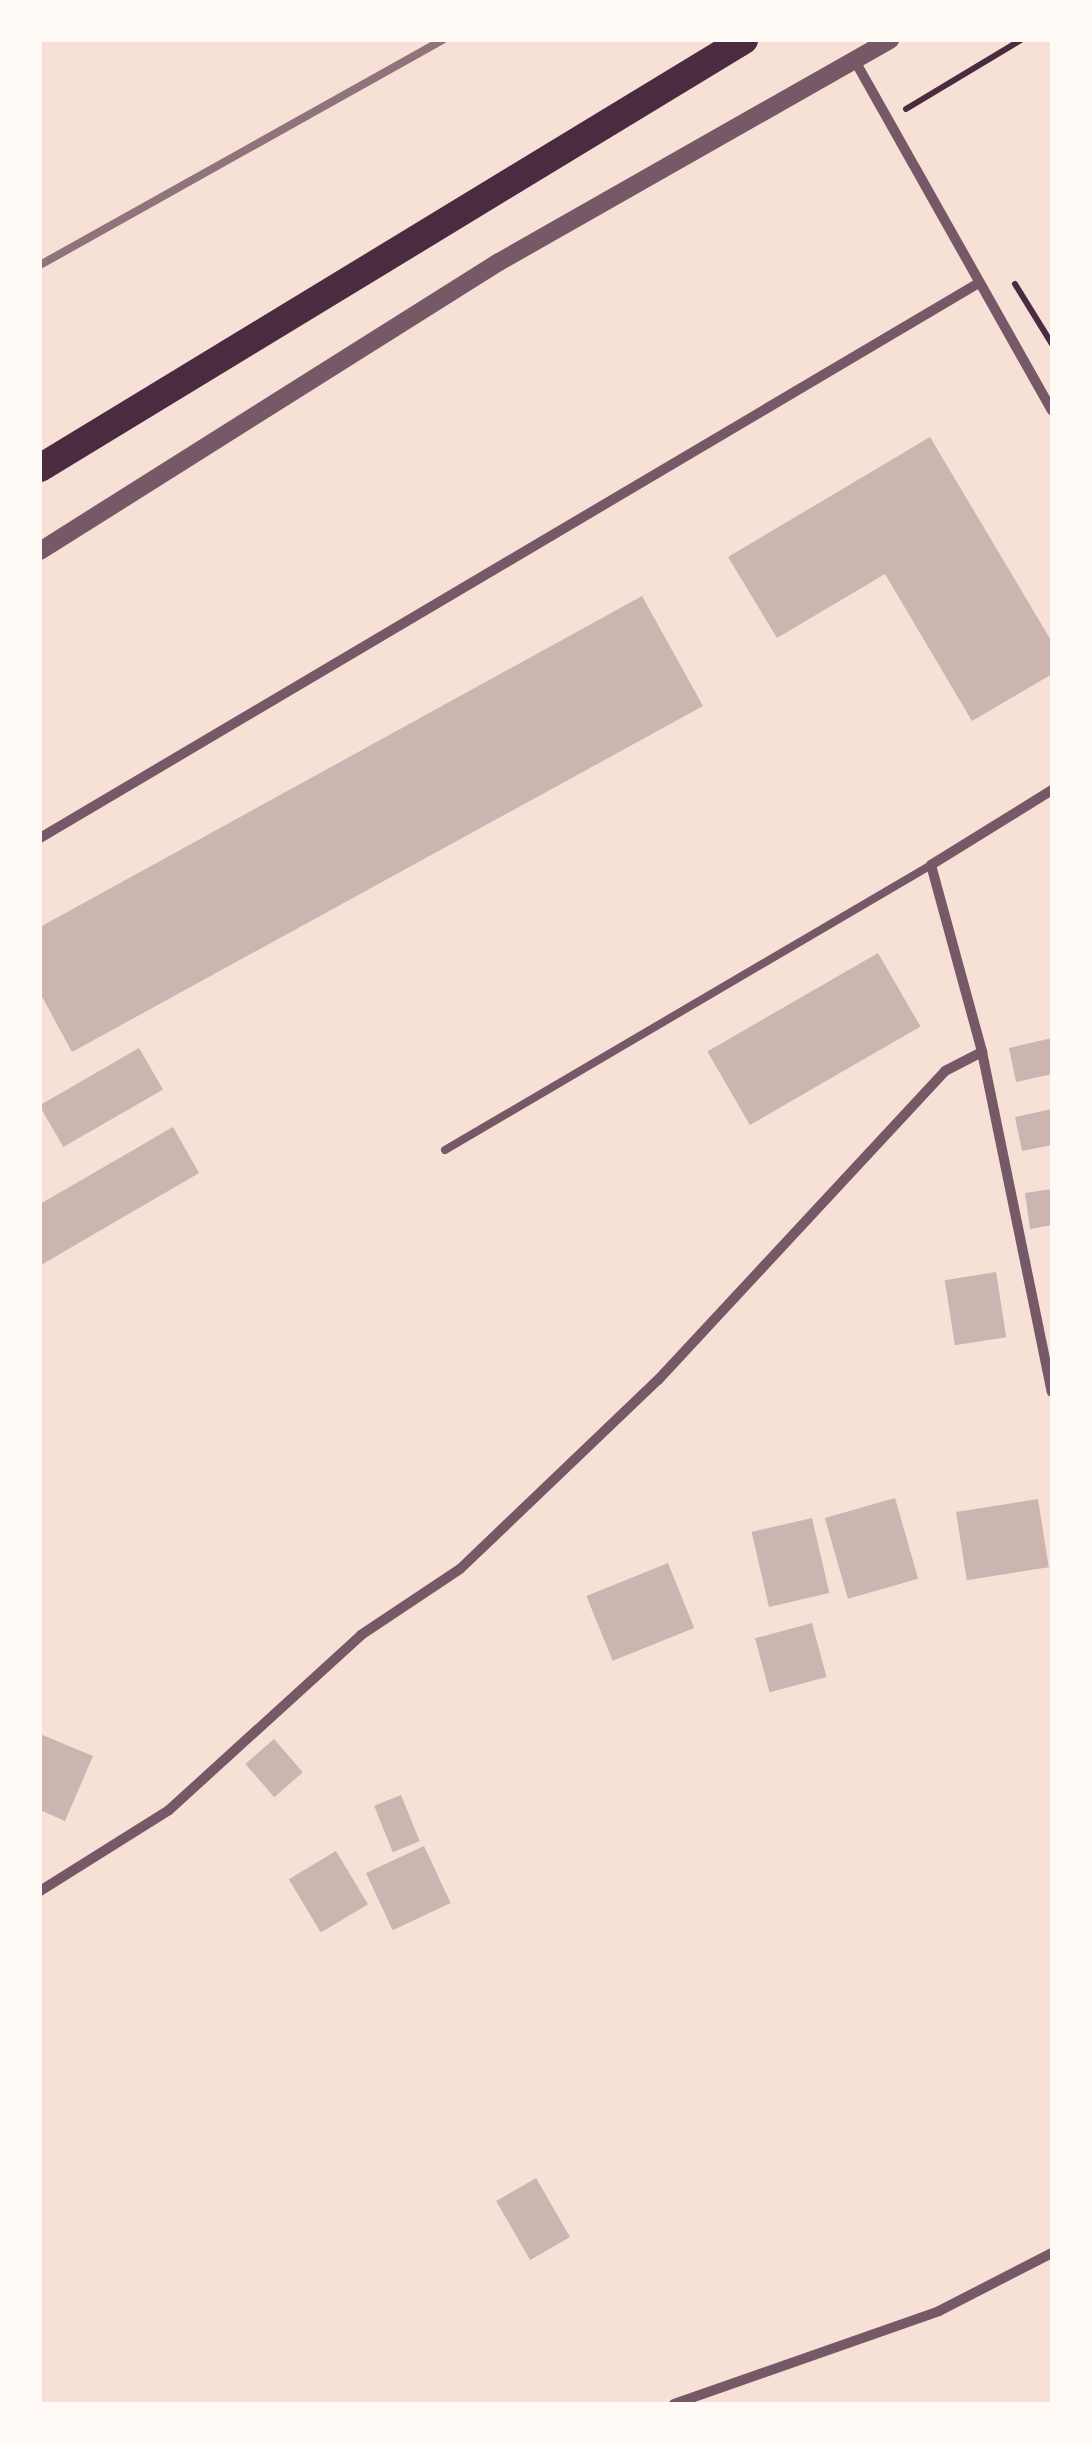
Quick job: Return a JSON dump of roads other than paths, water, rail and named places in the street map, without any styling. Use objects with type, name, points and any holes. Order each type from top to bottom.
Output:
[{"type":"highway","points":[[40,468],[744,40]]},
{"type":"street","points":[[40,551],[499,262],[890,40]]},
{"type":"street","points":[[855,61],[1052,410]]},
{"type":"street","points":[[40,838],[979,283]]},
{"type":"street","points":[[1052,790],[931,865],[982,1052],[1052,1392]]},
{"type":"street","points":[[40,1891],[170,1810],[361,1635],[460,1569],[658,1380],[945,1072],[982,1052]]},
{"type":"street","points":[[674,2404],[939,2311],[1052,2253]]},
{"type":"lane","points":[[445,1150],[931,865]]},
{"type":"railway","points":[[40,265],[442,40]]}]
